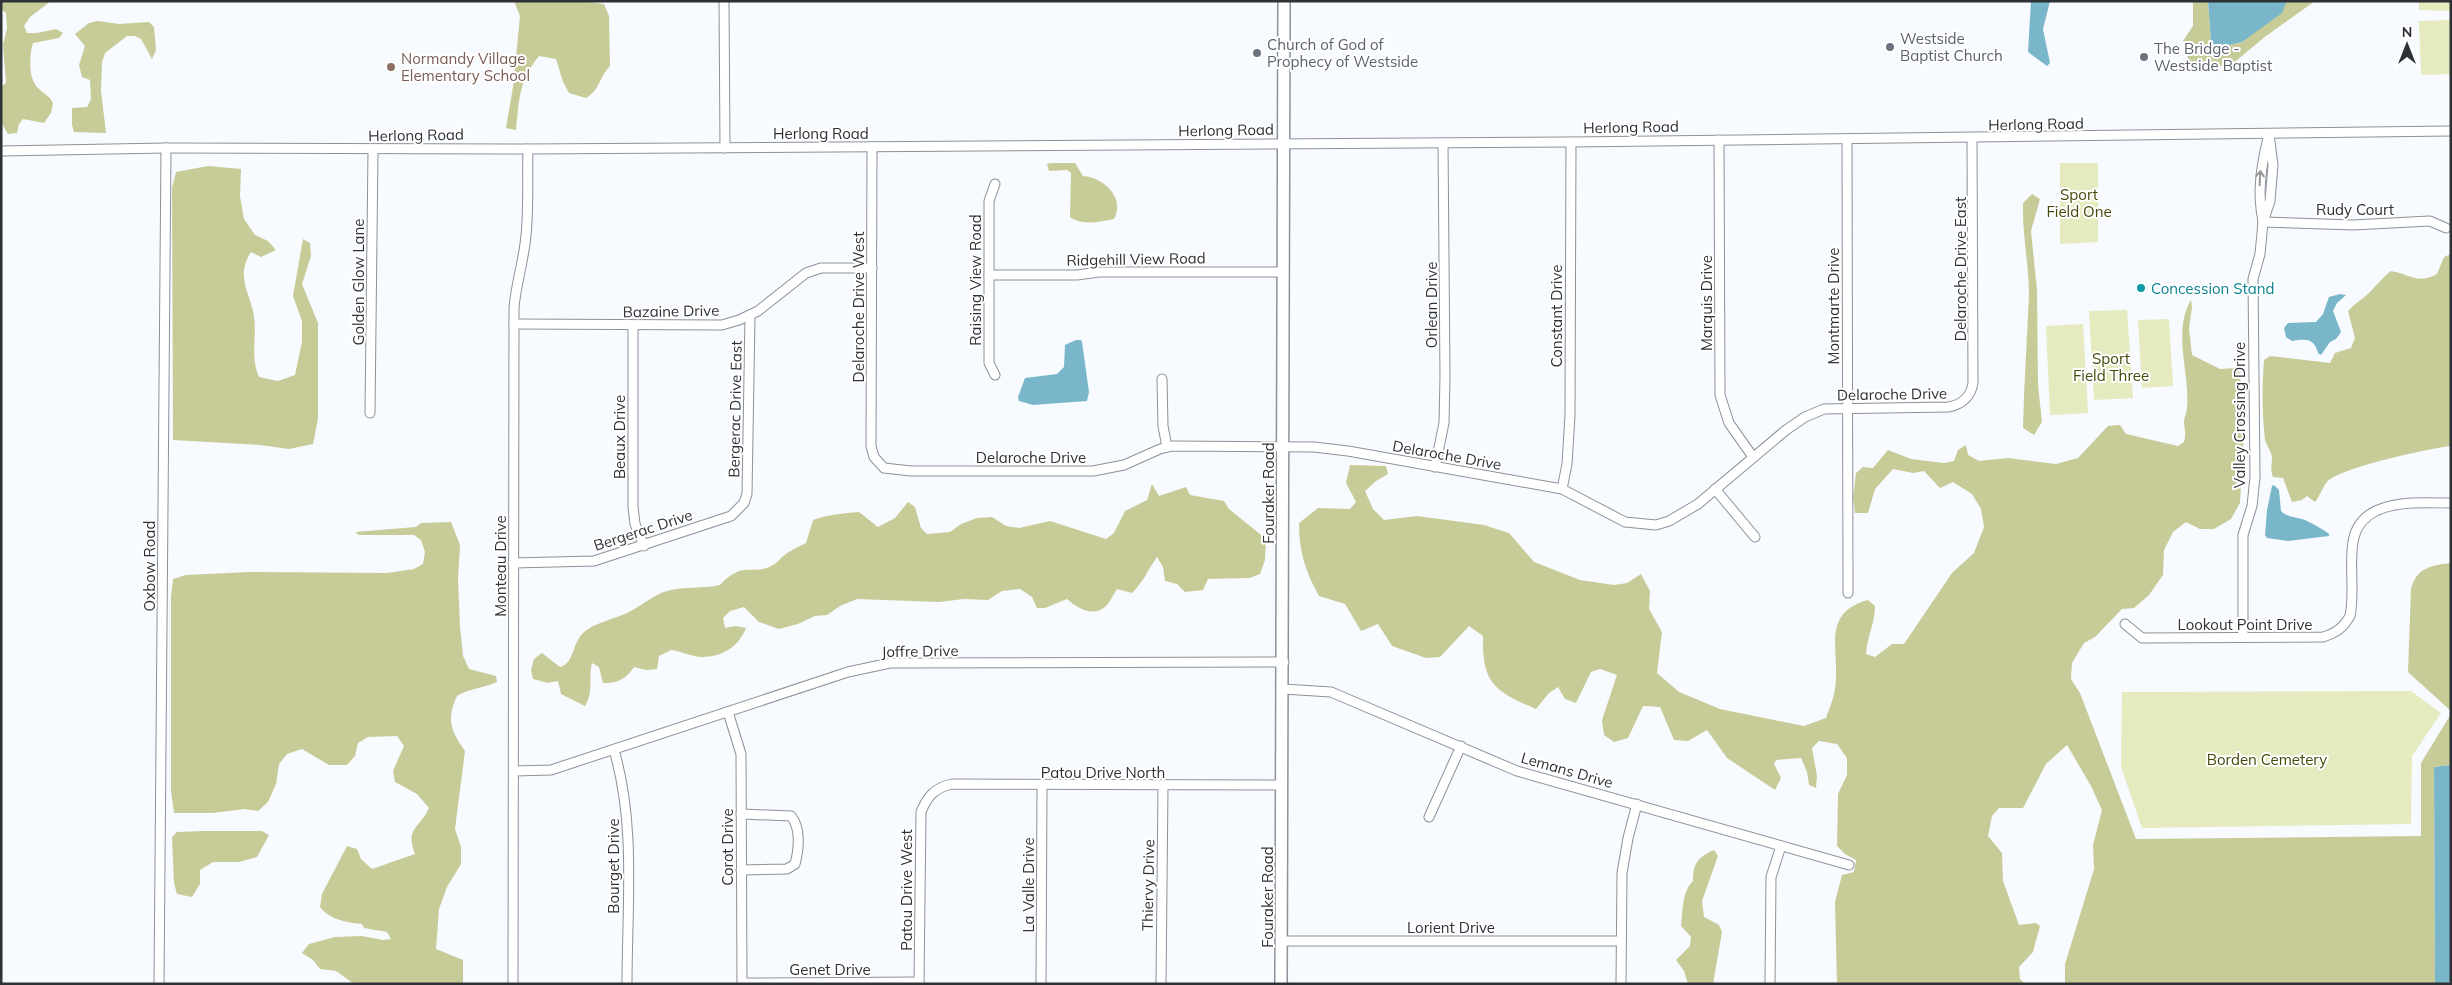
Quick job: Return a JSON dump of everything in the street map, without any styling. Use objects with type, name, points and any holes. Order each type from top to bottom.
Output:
[{"type":"main road","name":"Fouraker Road","points":[[1282,984],[1284,1]]},
{"type":"street","points":[[724,1],[725,148]]},
{"type":"street","name":"Herlong Road","points":[[1,151],[166,148],[373,150],[1571,142],[2451,131]]},
{"type":"street","name":"Valley Crossing Drive","points":[[2243,637],[2243,535],[2252,506],[2255,477],[2253,279],[2260,254],[2264,222],[2259,202],[2261,166],[2269,134]]},
{"type":"street","name":"Delaroche Drive East","points":[[1967,398],[1974,383],[1972,138]]},
{"type":"street","name":"Montmarte Drive","points":[[1847,139],[1846,409],[1848,593]]},
{"type":"street","name":"Marquis Drive","points":[[1719,140],[1720,395],[1721,404],[1729,423],[1753,457]]},
{"type":"street","name":"Constant Drive","points":[[1562,490],[1567,464],[1570,415],[1571,142]]},
{"type":"street","name":"Orlean Drive","points":[[1435,467],[1444,423],[1445,386],[1443,143]]},
{"type":"street","name":"Delaroche Drive West","points":[[872,147],[871,446],[874,457],[879,465]]},
{"type":"street","name":"Oxbow Road","points":[[159,984],[166,148]]},
{"type":"street","name":"Monteau Drive","points":[[512,984],[514,324],[516,283],[524,255],[527,233],[528,149]]},
{"type":"street","name":"Golden Glow Lane","points":[[370,413],[373,150]]},
{"type":"street","name":"Raising View Road","points":[[995,184],[989,201],[989,362],[995,375]]},
{"type":"street","name":"Rudy Court","points":[[2264,222],[2353,225],[2430,221],[2446,228]]},
{"type":"street","name":"Bazaine Drive","points":[[514,324],[714,326],[731,323],[750,315],[806,273],[821,268],[872,268]]},
{"type":"street","name":"Ridgehill View Road","points":[[989,275],[1077,275],[1099,272],[1284,272]]},
{"type":"street","name":"Bergerac Drive East","points":[[744,503],[747,494],[750,315]]},
{"type":"street","name":"Beaux Drive","points":[[633,326],[633,507],[636,524],[644,546]]},
{"type":"street","points":[[1162,380],[1162,426],[1167,447]]},
{"type":"street","name":"Delaroche Drive","points":[[879,465],[884,468],[912,471],[1093,471],[1124,465],[1167,447],[1314,447],[1562,490],[1624,522],[1645,525],[1669,521],[1698,504],[1753,457],[1806,417],[1824,409],[1948,407],[1954,406],[1967,398]]},
{"type":"street","points":[[1715,489],[1755,536]]},
{"type":"street","name":"Bergerac Drive","points":[[513,563],[594,561],[731,516],[744,503]]},
{"type":"street","name":"Lookout Point Drive","points":[[2125,624],[2142,638],[2323,637],[2334,634],[2344,626],[2350,616],[2353,543],[2361,524],[2377,510],[2392,505],[2451,503]]},
{"type":"street","name":"Joffre Drive","points":[[514,771],[551,770],[848,672],[890,663],[1284,662]]},
{"type":"street","name":"Lemans Drive","points":[[1283,689],[1331,692],[1517,771],[1850,865]]},
{"type":"street","name":"Corot Drive","points":[[728,712],[740,754],[742,984]]},
{"type":"street","points":[[1429,817],[1461,746]]},
{"type":"street","name":"Bourget Drive","points":[[614,750],[623,779],[627,816],[627,984]]},
{"type":"street","name":"Patou Drive North","points":[[928,797],[940,788],[952,784],[1042,786],[1282,785]]},
{"type":"street","name":"La Valle Drive","points":[[1041,984],[1042,786]]},
{"type":"street","name":"Thiervy Drive","points":[[1161,984],[1163,786]]},
{"type":"street","name":"Patou Drive West","points":[[919,983],[921,812],[928,797]]},
{"type":"street","points":[[1620,984],[1622,873],[1628,838],[1637,804]]},
{"type":"street","points":[[741,814],[791,816],[797,823],[798,854],[795,864],[787,868],[741,870]]},
{"type":"street","points":[[1770,984],[1771,877],[1781,846]]},
{"type":"street","name":"Lorient Drive","points":[[1281,941],[1621,941]]},
{"type":"street","name":"Genet Drive","points":[[742,984],[919,983]]},
{"type":"green space","points":[[1,1],[51,1],[30,17],[24,26],[27,33],[56,29],[63,33],[59,38],[33,43],[31,55],[30,68],[33,80],[35,85],[53,103],[51,113],[44,123],[23,119],[19,124],[17,133],[8,134],[1,122],[1,87],[6,83],[3,45],[7,28],[6,13],[1,9]]},
{"type":"green space","points":[[514,1],[580,1],[604,4],[609,16],[610,66],[594,92],[586,98],[569,93],[563,82],[556,59],[539,56],[527,73],[521,91],[516,130],[506,128],[513,87],[520,16]]},
{"type":"green space","points":[[2193,1],[2208,1],[2211,41],[2217,48],[2242,42],[2287,1],[2315,1],[2266,36],[2231,65],[2188,69],[2187,46],[2183,41],[2193,26]]},
{"type":"green space","points":[[2419,1],[2451,1],[2451,11],[2419,10]]},
{"type":"green space","points":[[2451,20],[2451,74],[2421,75],[2419,21]]},
{"type":"green space","points":[[98,21],[119,24],[149,22],[154,27],[156,50],[152,59],[141,39],[135,36],[127,36],[105,53],[102,62],[101,91],[106,133],[74,132],[72,108],[87,107],[91,99],[90,80],[82,77],[79,65],[85,46],[75,34],[89,23]]},
{"type":"green space","points":[[1075,163],[1083,176],[1091,177],[1105,185],[1115,196],[1117,211],[1114,219],[1080,222],[1070,217],[1071,173],[1067,170],[1049,171],[1047,164]]},
{"type":"green space","name":"Sport Field One","points":[[2060,163],[2098,163],[2098,242],[2060,244]]},
{"type":"green space","points":[[208,166],[241,169],[240,196],[244,219],[255,235],[268,241],[276,250],[261,257],[251,252],[244,269],[245,284],[254,316],[254,354],[259,377],[278,381],[295,375],[302,342],[302,321],[293,296],[303,239],[310,243],[311,256],[302,284],[318,323],[318,419],[313,444],[289,449],[260,445],[173,440],[172,188],[176,172]]},
{"type":"green space","points":[[2032,194],[2040,199],[2031,231],[2037,290],[2038,385],[2042,422],[2034,435],[2023,428],[2029,295],[2023,203]]},
{"type":"green space","points":[[2451,254],[2451,446],[2425,450],[2348,471],[2327,482],[2315,502],[2307,496],[2302,500],[2292,502],[2283,478],[2273,477],[2271,469],[2272,457],[2265,439],[2263,419],[2264,360],[2270,356],[2330,363],[2335,353],[2351,348],[2355,338],[2348,311],[2388,273],[2391,271],[2398,272],[2414,278],[2424,279],[2437,274],[2444,257]]},
{"type":"green space","points":[[2191,300],[2189,329],[2192,355],[2220,369],[2237,368],[2240,374],[2244,431],[2240,503],[2231,519],[2214,529],[2200,529],[2186,522],[2173,532],[2164,550],[2163,575],[2149,595],[2134,608],[2122,609],[2095,637],[2084,643],[2072,663],[2071,679],[2080,693],[2136,839],[2421,836],[2421,763],[2451,714],[2451,765],[2434,767],[2435,984],[2065,984],[2065,964],[2094,869],[2093,845],[2102,810],[2091,786],[2067,745],[2046,764],[2023,808],[1999,808],[1992,816],[1988,836],[2002,853],[2003,881],[2019,925],[2036,923],[2040,926],[2033,952],[2019,967],[2020,979],[2025,984],[1837,984],[1835,902],[1842,875],[1854,872],[1856,860],[1845,854],[1837,846],[1838,794],[1847,775],[1847,758],[1837,744],[1819,741],[1812,748],[1817,776],[1816,788],[1809,785],[1807,772],[1801,758],[1776,760],[1774,764],[1781,778],[1775,790],[1727,758],[1707,730],[1688,741],[1674,740],[1660,707],[1643,706],[1628,738],[1614,742],[1604,735],[1602,720],[1617,675],[1600,669],[1591,672],[1576,703],[1565,699],[1558,687],[1549,693],[1536,709],[1510,697],[1493,683],[1485,665],[1483,636],[1469,626],[1440,657],[1426,658],[1392,646],[1378,624],[1361,631],[1345,604],[1319,596],[1304,561],[1300,543],[1299,523],[1318,508],[1350,509],[1356,502],[1346,483],[1350,465],[1386,466],[1388,474],[1376,481],[1365,491],[1373,509],[1384,520],[1417,516],[1484,525],[1509,533],[1534,562],[1580,580],[1614,585],[1627,583],[1641,574],[1650,591],[1649,609],[1662,632],[1657,673],[1679,692],[1720,709],[1804,726],[1826,718],[1834,692],[1836,675],[1835,636],[1843,614],[1853,606],[1868,600],[1875,606],[1866,654],[1875,657],[1892,644],[1904,644],[1952,573],[1974,553],[1984,527],[1981,509],[1972,494],[1953,482],[1940,488],[1924,471],[1913,473],[1893,469],[1875,489],[1868,513],[1855,513],[1853,498],[1856,473],[1863,467],[1873,468],[1888,450],[1911,459],[1944,463],[1954,461],[1958,450],[1966,445],[1968,455],[1979,461],[2008,458],[2056,464],[2078,458],[2108,426],[2120,425],[2126,434],[2178,446],[2184,442],[2185,437],[2184,419],[2187,409],[2187,394],[2182,339],[2185,312]]},
{"type":"green space","name":"Sport Field Three","points":[[2127,310],[2133,398],[2094,400],[2089,311]]},
{"type":"green space","points":[[2169,319],[2173,386],[2142,388],[2138,320]]},
{"type":"green space","points":[[2083,324],[2088,413],[2050,415],[2046,326]]},
{"type":"green space","points":[[1152,484],[1159,496],[1186,487],[1190,495],[1224,501],[1229,509],[1266,539],[1265,560],[1260,574],[1250,578],[1208,579],[1203,590],[1185,592],[1177,584],[1165,581],[1163,567],[1157,557],[1143,580],[1132,593],[1117,589],[1106,606],[1096,611],[1076,606],[1067,599],[1045,608],[1037,608],[1032,597],[1020,589],[1002,591],[988,600],[964,599],[939,602],[857,599],[840,606],[827,615],[815,616],[798,624],[779,629],[759,622],[744,607],[730,611],[723,618],[725,628],[736,626],[746,628],[735,645],[723,653],[698,657],[671,650],[659,656],[657,669],[646,670],[634,667],[621,679],[608,683],[603,683],[599,667],[592,663],[590,690],[585,706],[561,694],[558,681],[548,683],[533,679],[531,670],[534,659],[542,653],[560,667],[565,665],[569,661],[578,639],[588,629],[627,613],[657,595],[673,589],[720,585],[728,577],[742,570],[759,570],[774,564],[788,553],[806,543],[813,520],[818,518],[859,512],[878,527],[895,518],[908,502],[915,507],[921,528],[927,534],[950,532],[961,524],[977,518],[992,517],[1006,526],[1019,528],[1050,521],[1106,539],[1114,533],[1125,511],[1147,500]]},
{"type":"green space","points":[[451,522],[460,545],[458,579],[463,656],[469,669],[496,676],[497,682],[457,696],[451,719],[453,731],[465,751],[455,829],[461,847],[461,864],[447,887],[439,909],[436,949],[463,960],[463,984],[354,984],[336,971],[320,969],[313,960],[302,953],[309,944],[335,937],[362,936],[383,940],[391,939],[387,932],[364,928],[362,924],[339,920],[328,915],[320,907],[322,894],[347,846],[357,849],[361,859],[372,869],[415,854],[412,845],[412,834],[429,808],[417,794],[395,782],[393,771],[404,746],[397,736],[368,737],[358,743],[355,756],[347,765],[329,765],[302,749],[287,754],[279,764],[276,784],[268,802],[258,811],[244,809],[213,813],[174,813],[171,791],[171,596],[173,579],[186,575],[250,572],[387,573],[414,569],[423,564],[425,552],[421,540],[414,535],[359,535],[355,532],[416,527],[421,523]]},
{"type":"green space","points":[[2451,563],[2451,711],[2408,672],[2411,589],[2413,582],[2426,569]]},
{"type":"green space","name":"Borden Cemetery","points":[[2411,691],[2441,713],[2412,756],[2411,824],[2142,828],[2121,767],[2122,692]]},
{"type":"green space","points":[[262,831],[269,835],[257,857],[239,862],[213,862],[200,870],[200,884],[192,897],[177,894],[174,883],[172,837],[177,832]]},
{"type":"green space","points":[[1714,850],[1718,856],[1702,901],[1704,917],[1719,925],[1722,932],[1713,984],[1688,984],[1684,971],[1676,960],[1690,946],[1691,937],[1681,926],[1684,902],[1689,885],[1693,881],[1695,865],[1700,858]]},
{"type":"water","points":[[2031,1],[2050,1],[2043,29],[2050,63],[2047,66],[2028,52]]},
{"type":"water","points":[[2208,1],[2287,1],[2282,13],[2242,42],[2217,48],[2211,41]]},
{"type":"water","points":[[2340,294],[2346,295],[2337,303],[2333,311],[2341,332],[2336,339],[2330,342],[2321,355],[2312,342],[2305,340],[2292,341],[2286,337],[2284,328],[2288,323],[2316,322],[2323,314],[2329,297]]},
{"type":"water","points":[[1081,340],[1082,342],[1089,392],[1087,401],[1033,405],[1019,401],[1018,397],[1025,378],[1057,374],[1064,367],[1065,345]]},
{"type":"water","points":[[2274,485],[2279,490],[2281,511],[2313,524],[2327,532],[2329,536],[2288,541],[2267,538],[2265,535],[2267,510],[2272,486]]},
{"type":"water","points":[[2451,765],[2451,984],[2435,984],[2434,767]]},
{"type":"place","name":"Westside Baptist Church","points":[[1890,47]]},
{"type":"place","name":"Church of God of Prophecy of Westside","points":[[1257,53]]},
{"type":"place","name":"The Bridge - Westside Baptist","points":[[2144,57]]},
{"type":"place","name":"Normandy Village Elementary School","points":[[391,67]]},
{"type":"place","name":"Concession Stand","points":[[2141,288]]}]
